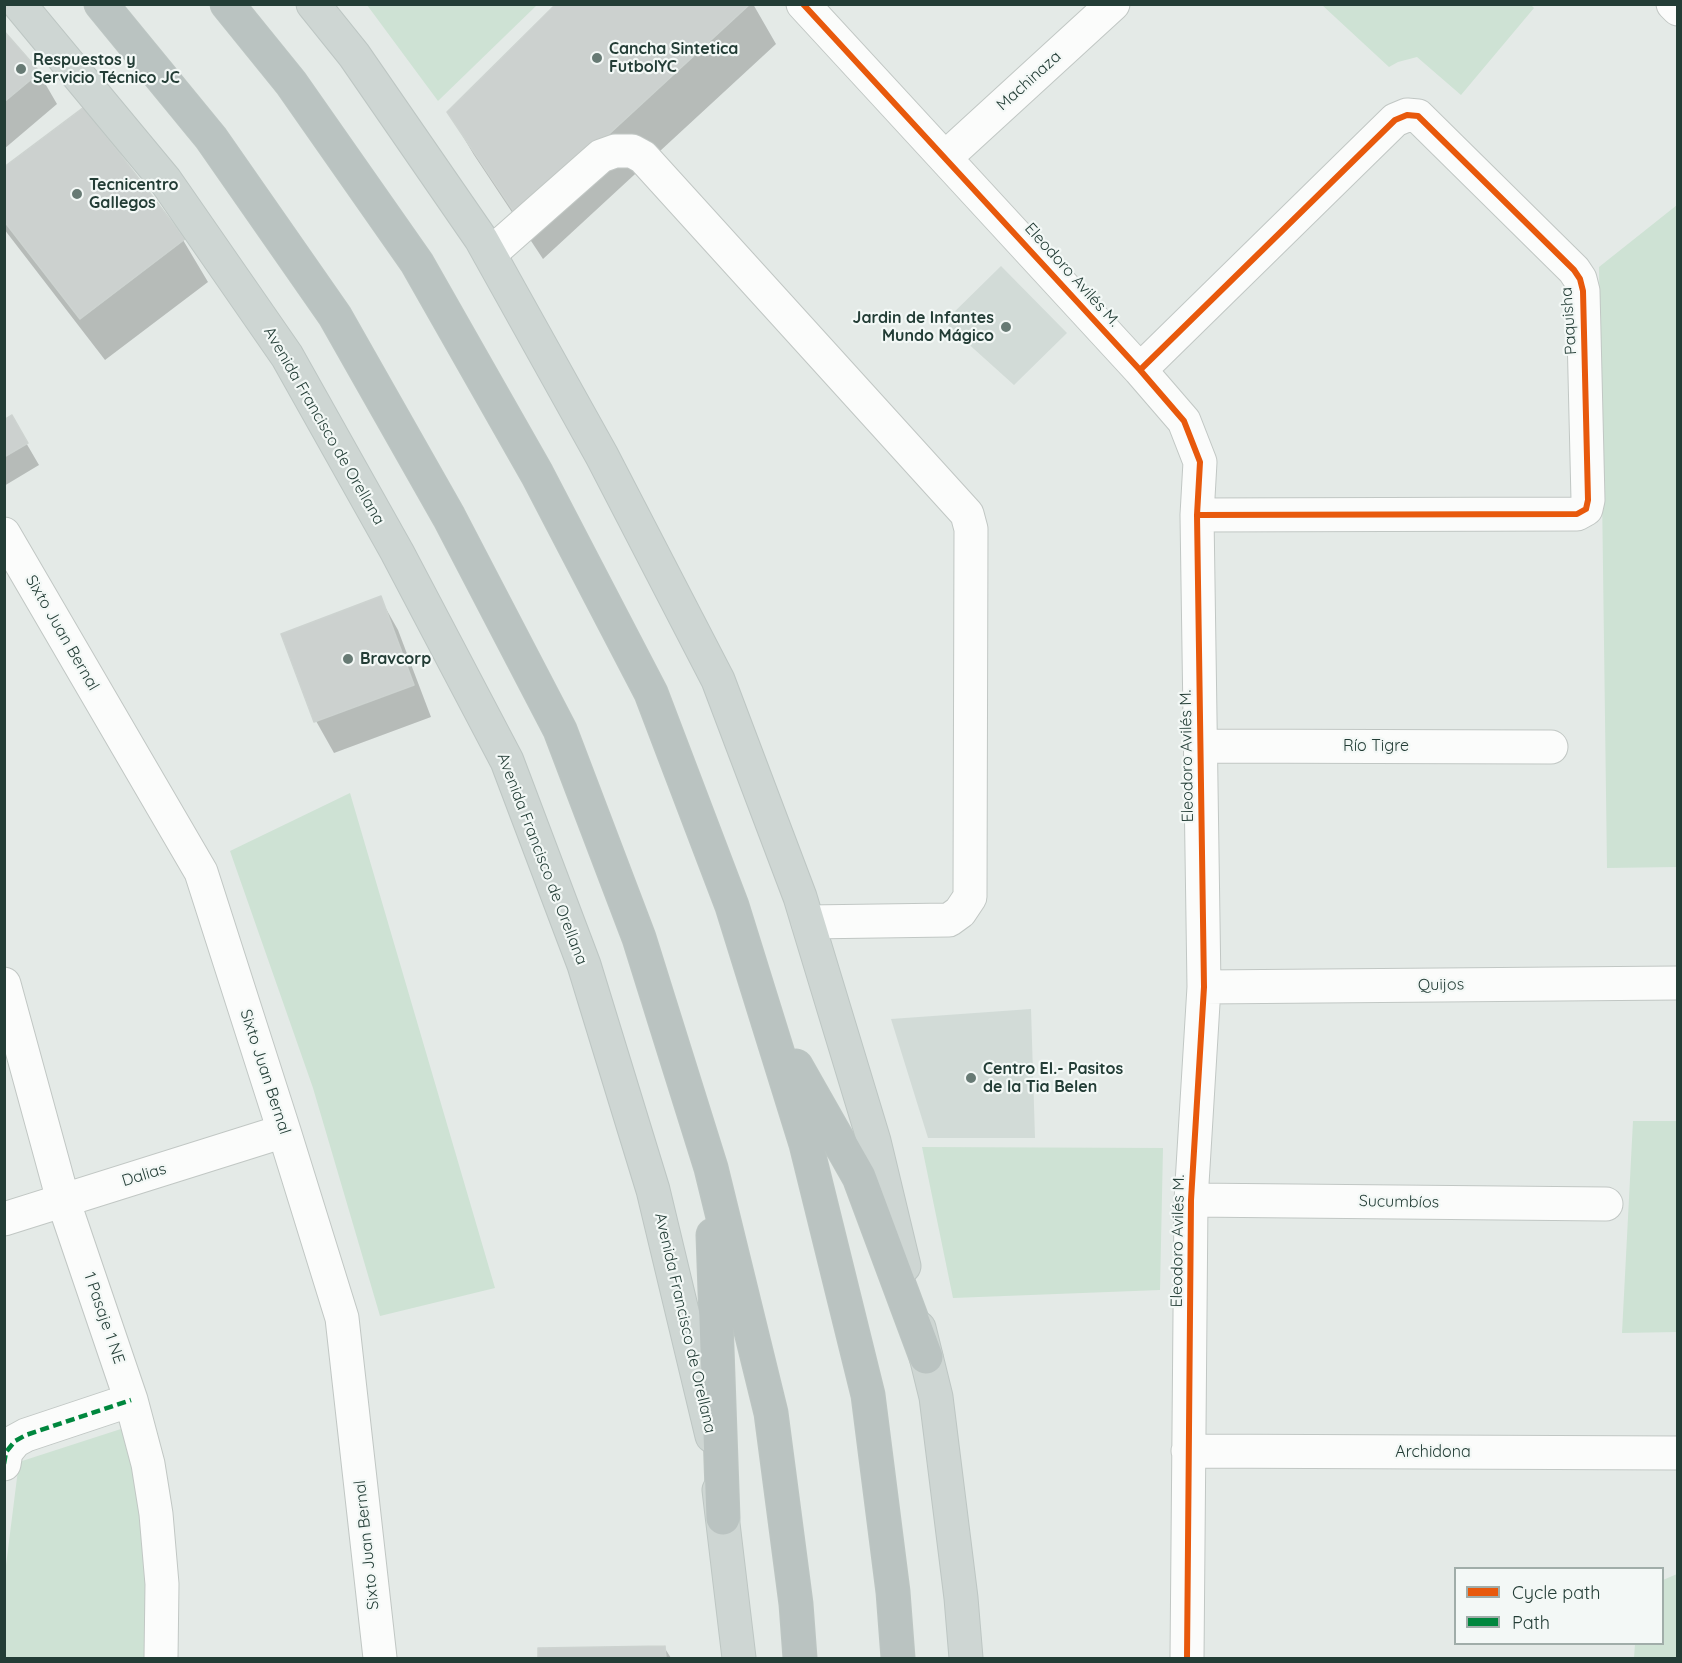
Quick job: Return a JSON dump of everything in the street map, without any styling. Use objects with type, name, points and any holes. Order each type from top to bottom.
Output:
[{"type":"highway","points":[[101,4],[211,138],[335,316],[449,517],[560,730],[639,938],[711,1168],[771,1413],[796,1604],[800,1659]]},
{"type":"highway","points":[[227,4],[291,82],[417,263],[537,474],[651,693],[732,906],[806,1144],[868,1395],[893,1592],[898,1659]]},
{"type":"highway","points":[[764,1007],[859,1177],[926,1356]]},
{"type":"highway","points":[[711,1168],[723,1518]]},
{"type":"main road","name":"Avenida Francisco de Orellana","points":[[20,4],[165,180],[287,356],[397,552],[507,761],[584,965],[653,1190],[712,1431],[739,1659]]},
{"type":"main road","points":[[313,4],[354,55],[490,254],[602,456],[718,680],[808,922],[874,1141],[936,1398],[961,1598],[966,1659]]},
{"type":"street","name":"Eleodoro Avilés M.","points":[[803,4],[946,157],[1184,420],[1200,462],[1197,515],[1204,987],[1191,1200],[1187,1659]]},
{"type":"street","name":"Machinaza","points":[[946,157],[1113,4]]},
{"type":"street","points":[[1673,4],[1677,9]]},
{"type":"street","name":"Paquisha","points":[[1140,370],[1395,120],[1407,115],[1418,116],[1574,270],[1580,279],[1583,291],[1588,500],[1586,509],[1577,514],[1197,515]]},
{"type":"street","points":[[490,254],[601,156],[615,151],[632,151],[644,157],[967,514],[971,529],[970,897],[960,912],[949,920],[808,922]]},
{"type":"street","name":"Sixto Juan Bernal","points":[[4,534],[201,872],[342,1318],[380,1659]]},
{"type":"street","name":"Río Tigre","points":[[1200,746],[1551,747]]},
{"type":"street","name":"Quijos","points":[[1204,987],[1677,982]]},
{"type":"street","name":"1 Pasaje 1 NE","points":[[5,987],[63,1200],[131,1400],[148,1464],[156,1514],[162,1584],[161,1659]]},
{"type":"street","name":"Dalias","points":[[4,1219],[284,1131]]},
{"type":"street","name":"Sucumbíos","points":[[1191,1200],[1606,1204]]},
{"type":"street","points":[[4,1464],[6,1452],[15,1441],[26,1435],[131,1400]]},
{"type":"street","name":"Archidona","points":[[1188,1451],[1677,1453]]},
{"type":"shaded area","name":"Jardin de Infantes Mundo Mágico","points":[[1001,266],[1067,333],[1014,385],[944,322]]},
{"type":"shaded area","name":"Centro EI.- Pasitos de la Tia Belen","points":[[1031,1009],[1035,1138],[928,1138],[891,1019]]},
{"type":"green space","points":[[1530,4],[1534,8],[1461,95],[1417,57],[1389,67],[1322,5]]},
{"type":"green space","points":[[367,5],[537,5],[438,101]]},
{"type":"green space","points":[[1677,205],[1677,867],[1607,868],[1599,267]]},
{"type":"green space","points":[[350,793],[495,1288],[380,1316],[313,1088],[230,851]]},
{"type":"green space","points":[[1633,1121],[1677,1121],[1677,1332],[1622,1333]]},
{"type":"green space","points":[[922,1147],[1163,1148],[1160,1290],[953,1298]]},
{"type":"green space","points":[[124,1428],[145,1515],[150,1658],[5,1658],[5,1573],[19,1462]]},
{"type":"green space","points":[[1677,1574],[1677,1658],[1634,1658],[1635,1645],[1664,1645],[1664,1580]]},
{"type":"building","name":"Cancha Sintetica FutbolYC","points":[[556,4],[750,4],[518,218],[447,112]]},
{"type":"building","points":[[4,31],[40,72],[4,102]]},
{"type":"building","name":"Tecnicentro Gallegos","points":[[84,107],[185,239],[80,319],[4,221],[4,167]]},
{"type":"building","points":[[12,415],[28,443],[4,457],[4,420]]},
{"type":"building","name":"Bravcorp","points":[[381,596],[414,685],[314,722],[281,634]]},
{"type":"building","points":[[665,1646],[666,1658],[538,1658],[538,1648]]},
{"type":"marked path","points":[[4,1464],[6,1452],[15,1441],[26,1435],[131,1400]]},
{"type":"cycle path","points":[[803,4],[1140,370],[1184,421],[1200,462],[1197,515],[1204,987],[1191,1200],[1187,1658]]},
{"type":"cycle path","points":[[1140,370],[1395,120],[1407,115],[1418,116],[1574,270],[1580,279],[1583,291],[1588,500],[1586,509],[1577,514],[1197,515]]},
{"type":"place","name":"Cancha Sintetica FutbolYC","points":[[597,58]]},
{"type":"place","name":"Respuestos y Servicio Técnico JC","points":[[21,69]]},
{"type":"place","name":"Tecnicentro Gallegos","points":[[77,194]]},
{"type":"place","name":"Jardin de Infantes Mundo Mágico","points":[[1006,327]]},
{"type":"place","name":"Bravcorp","points":[[348,659]]},
{"type":"place","name":"Centro EI.- Pasitos de la Tia Belen","points":[[971,1078]]}]
